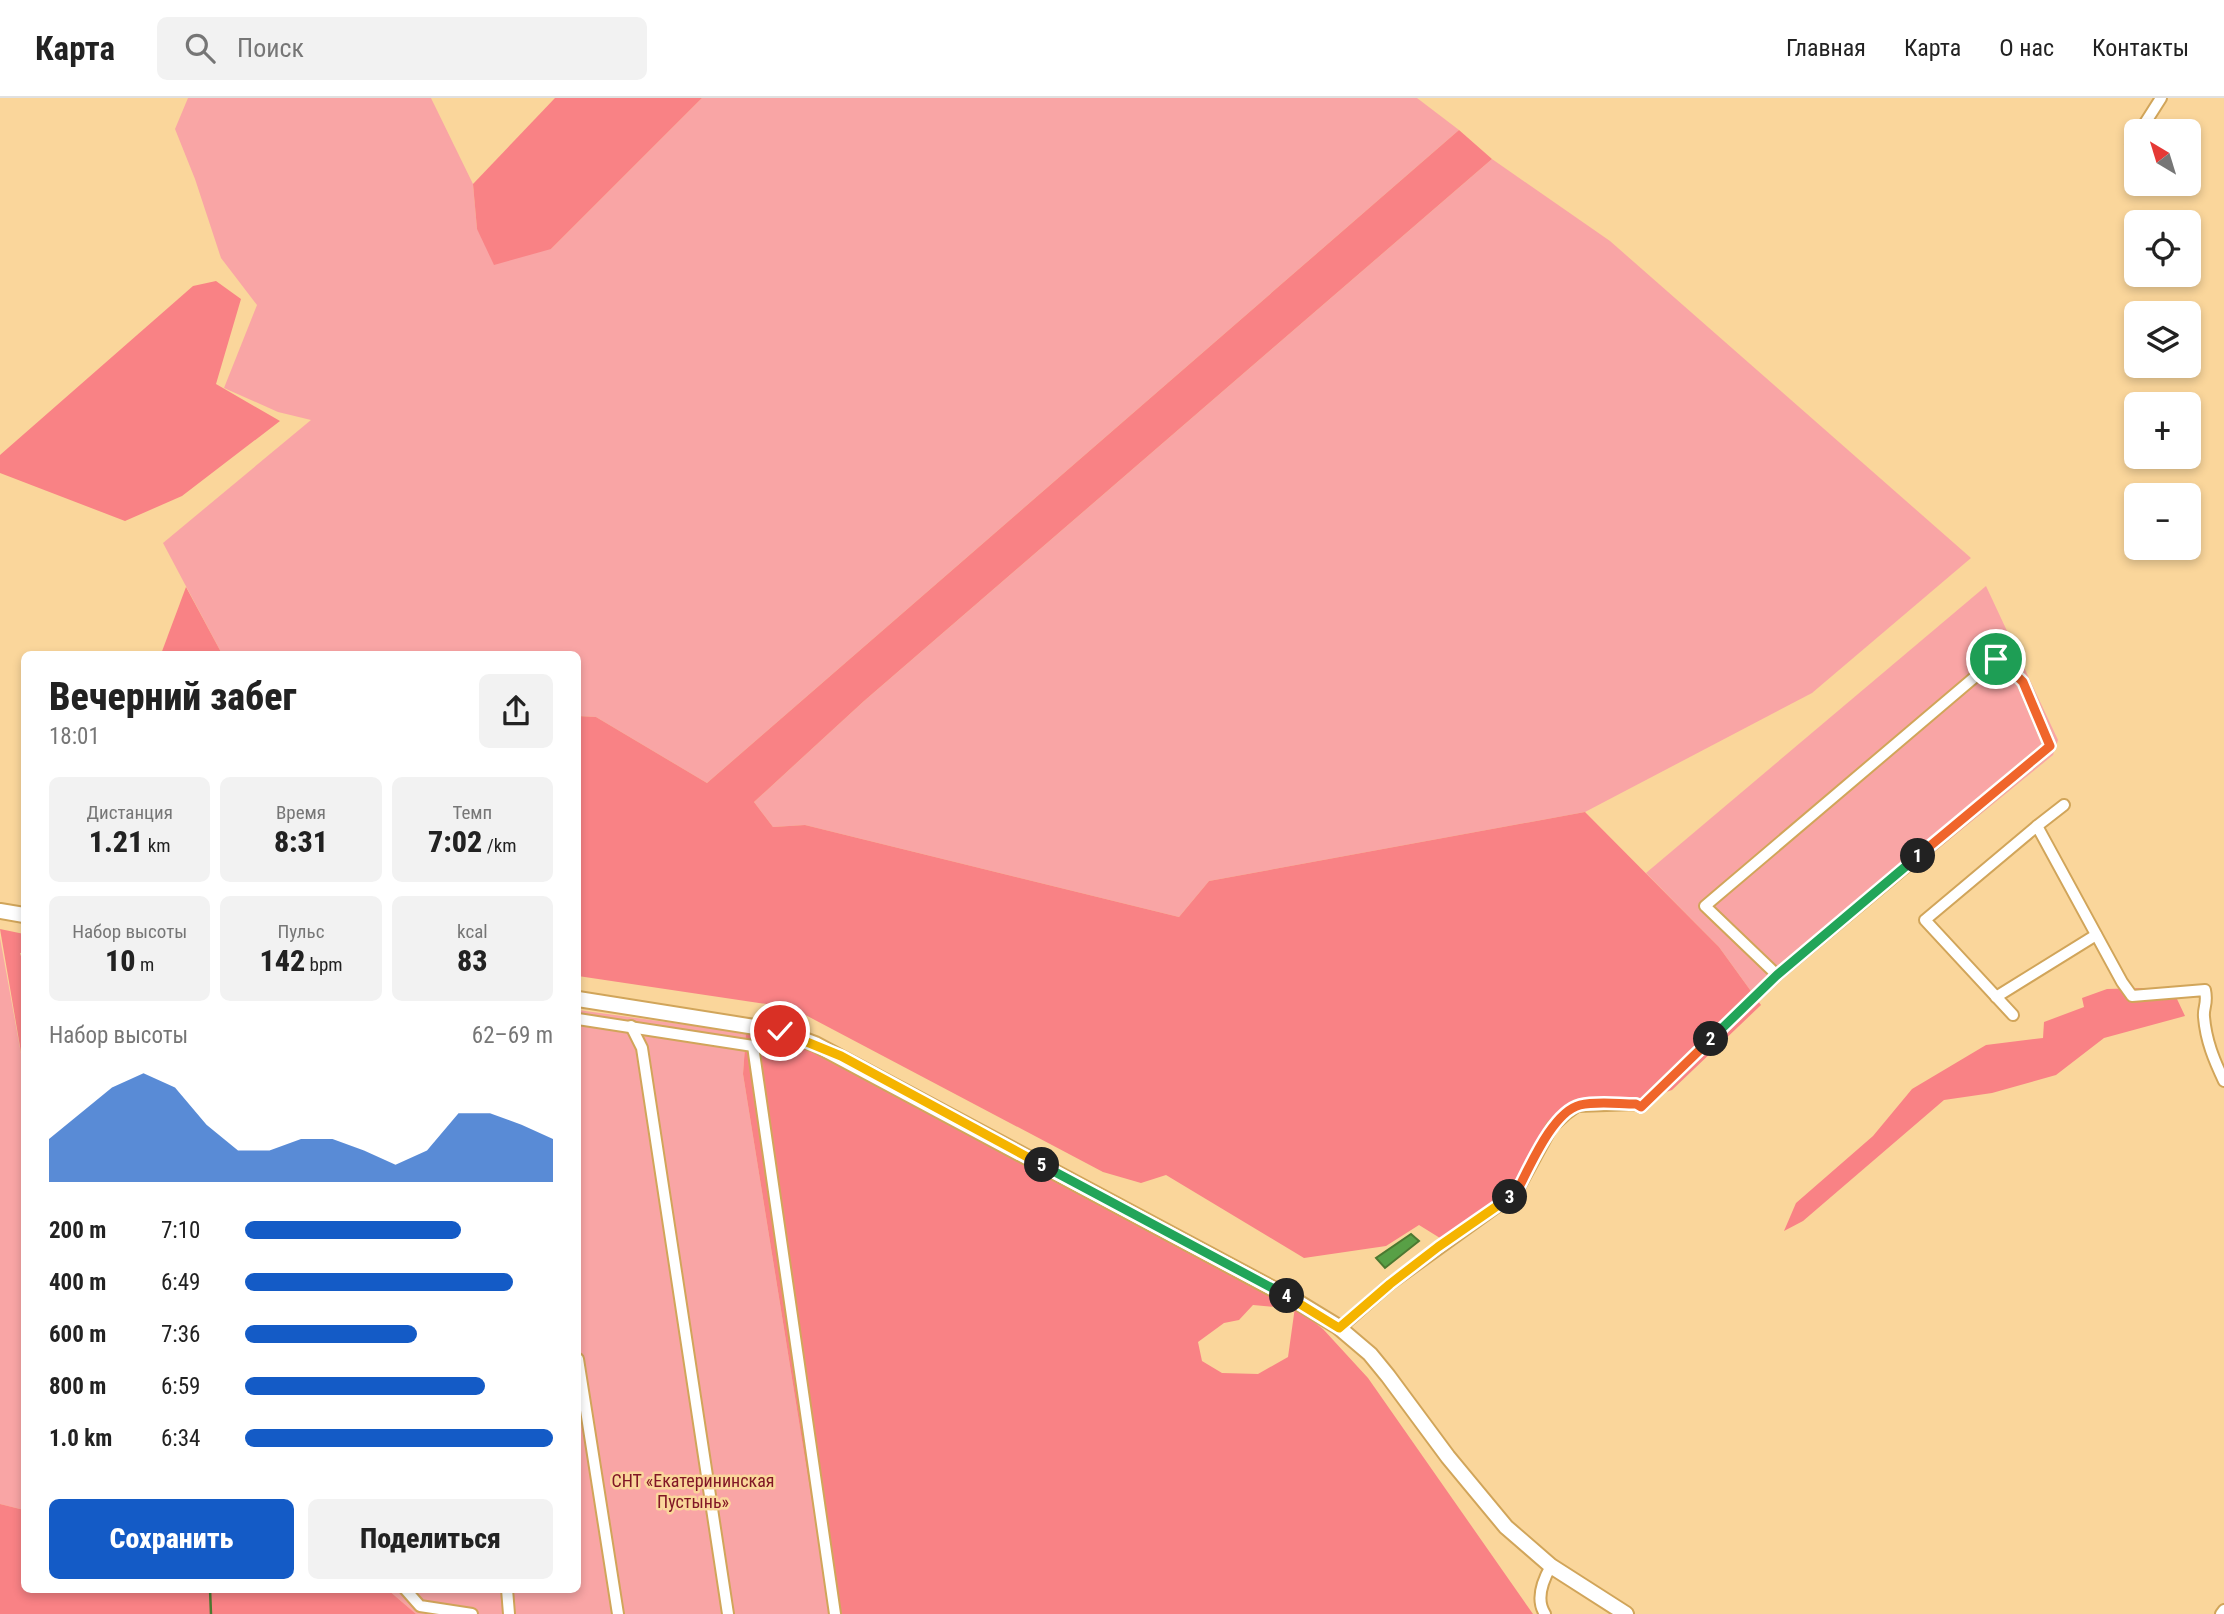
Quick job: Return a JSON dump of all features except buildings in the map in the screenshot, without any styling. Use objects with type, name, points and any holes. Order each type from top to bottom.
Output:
[{"type":"main road","points":[[0,911],[21,914]]},
{"type":"main road","points":[[581,999],[780,1031],[808,1041],[841,1056],[1296,1301],[1339,1328],[1370,1354],[1448,1457],[1506,1527],[1551,1566],[1626,1614]]},
{"type":"street","points":[[2148,119],[2161,98]]},
{"type":"street","points":[[1339,1328],[1429,1255],[1516,1193],[1552,1127],[1566,1114],[1577,1106],[1587,1105],[1636,1104],[1641,1107],[1777,975],[2050,746],[2023,682],[2001,660],[1996,659],[1705,906],[1777,975]]},
{"type":"street","points":[[2012,1014],[1924,920],[2064,805]]},
{"type":"street","points":[[2038,826],[2132,996],[2205,990],[2208,1002],[2203,1014],[2210,1051],[2224,1081]]},
{"type":"street","points":[[1996,997],[2096,935]]},
{"type":"street","points":[[581,1019],[753,1046]]},
{"type":"street","points":[[744,1025],[748,1042],[753,1046],[835,1614]]},
{"type":"street","points":[[631,1026],[642,1048],[728,1614]]},
{"type":"street","points":[[581,1378],[618,1614]]},
{"type":"street","points":[[1545,1614],[1540,1606],[1542,1581],[1551,1566]]},
{"type":"street","points":[[408,1593],[419,1610],[472,1614]]},
{"type":"street","points":[[507,1593],[509,1614]]},
{"type":"green space","points":[[188,98],[431,98],[473,184],[477,229],[551,249],[702,98],[1417,98],[1459,130],[707,783],[596,717],[581,716],[581,651],[220,651],[163,543],[311,420],[278,412],[224,388],[257,305],[221,258],[175,129]]},
{"type":"green space","points":[[1492,159],[1610,241],[1971,558],[1812,693],[1585,812],[1209,881],[1179,917],[805,825],[773,827],[754,802],[864,701]]},
{"type":"green space","points":[[1986,586],[2058,740],[2053,755],[1756,998],[1719,947],[1646,873]]},
{"type":"green space","points":[[0,938],[21,1054],[21,1509],[0,1504]]},
{"type":"green space","name":"СНТ «Екатерининская Пустынь»","points":[[581,1010],[746,1033],[743,1074],[830,1614],[416,1614],[392,1593],[581,1593]]},
{"type":"shaded area","points":[[555,98],[702,98],[551,249],[494,265],[477,229],[473,184]]},
{"type":"shaded area","points":[[1459,130],[1492,159],[864,701],[754,802],[773,827],[805,825],[1179,917],[1209,881],[1585,812],[1719,947],[1761,1005],[1672,1090],[1636,1102],[1586,1105],[1550,1129],[1514,1190],[1448,1243],[1419,1225],[1386,1246],[1304,1258],[1166,1175],[1141,1183],[1103,1172],[796,1010],[581,976],[581,716],[596,717],[707,783]]},
{"type":"shaded area","points":[[216,281],[241,299],[216,384],[280,421],[182,496],[125,521],[0,473],[0,455],[193,286]]},
{"type":"shaded area","points":[[186,587],[220,651],[162,651]]},
{"type":"shaded area","points":[[0,929],[21,933],[21,1052]]},
{"type":"shaded area","points":[[2143,988],[2177,999],[2185,1016],[2104,1038],[2056,1075],[1992,1093],[1944,1100],[1803,1221],[1784,1231],[1796,1203],[1873,1136],[1912,1089],[1986,1045],[2043,1038],[2044,1022],[2084,1007],[2082,998],[2107,989]]},
{"type":"shaded area","points":[[746,1033],[787,1038],[822,1051],[1275,1299],[1274,1307],[1253,1305],[1239,1320],[1224,1323],[1198,1342],[1202,1361],[1222,1373],[1258,1374],[1288,1357],[1295,1307],[1323,1329],[1368,1378],[1533,1614],[830,1614],[743,1074]]},
{"type":"shaded area","points":[[1411,1234],[1419,1241],[1385,1268],[1376,1258]]},
{"type":"shaded area","points":[[0,1504],[21,1509],[21,1593],[392,1593],[416,1614],[0,1614]]},
{"type":"waterway","points":[[210,1593],[211,1614]]},
{"type":"route","points":[[780,1031],[841,1056],[1296,1301],[1339,1328],[1438,1247],[1516,1193],[1552,1127],[1566,1114],[1577,1106],[1587,1105],[1636,1104],[1641,1107],[1777,975],[2050,746],[2023,682],[2001,660],[1996,659]]}]
